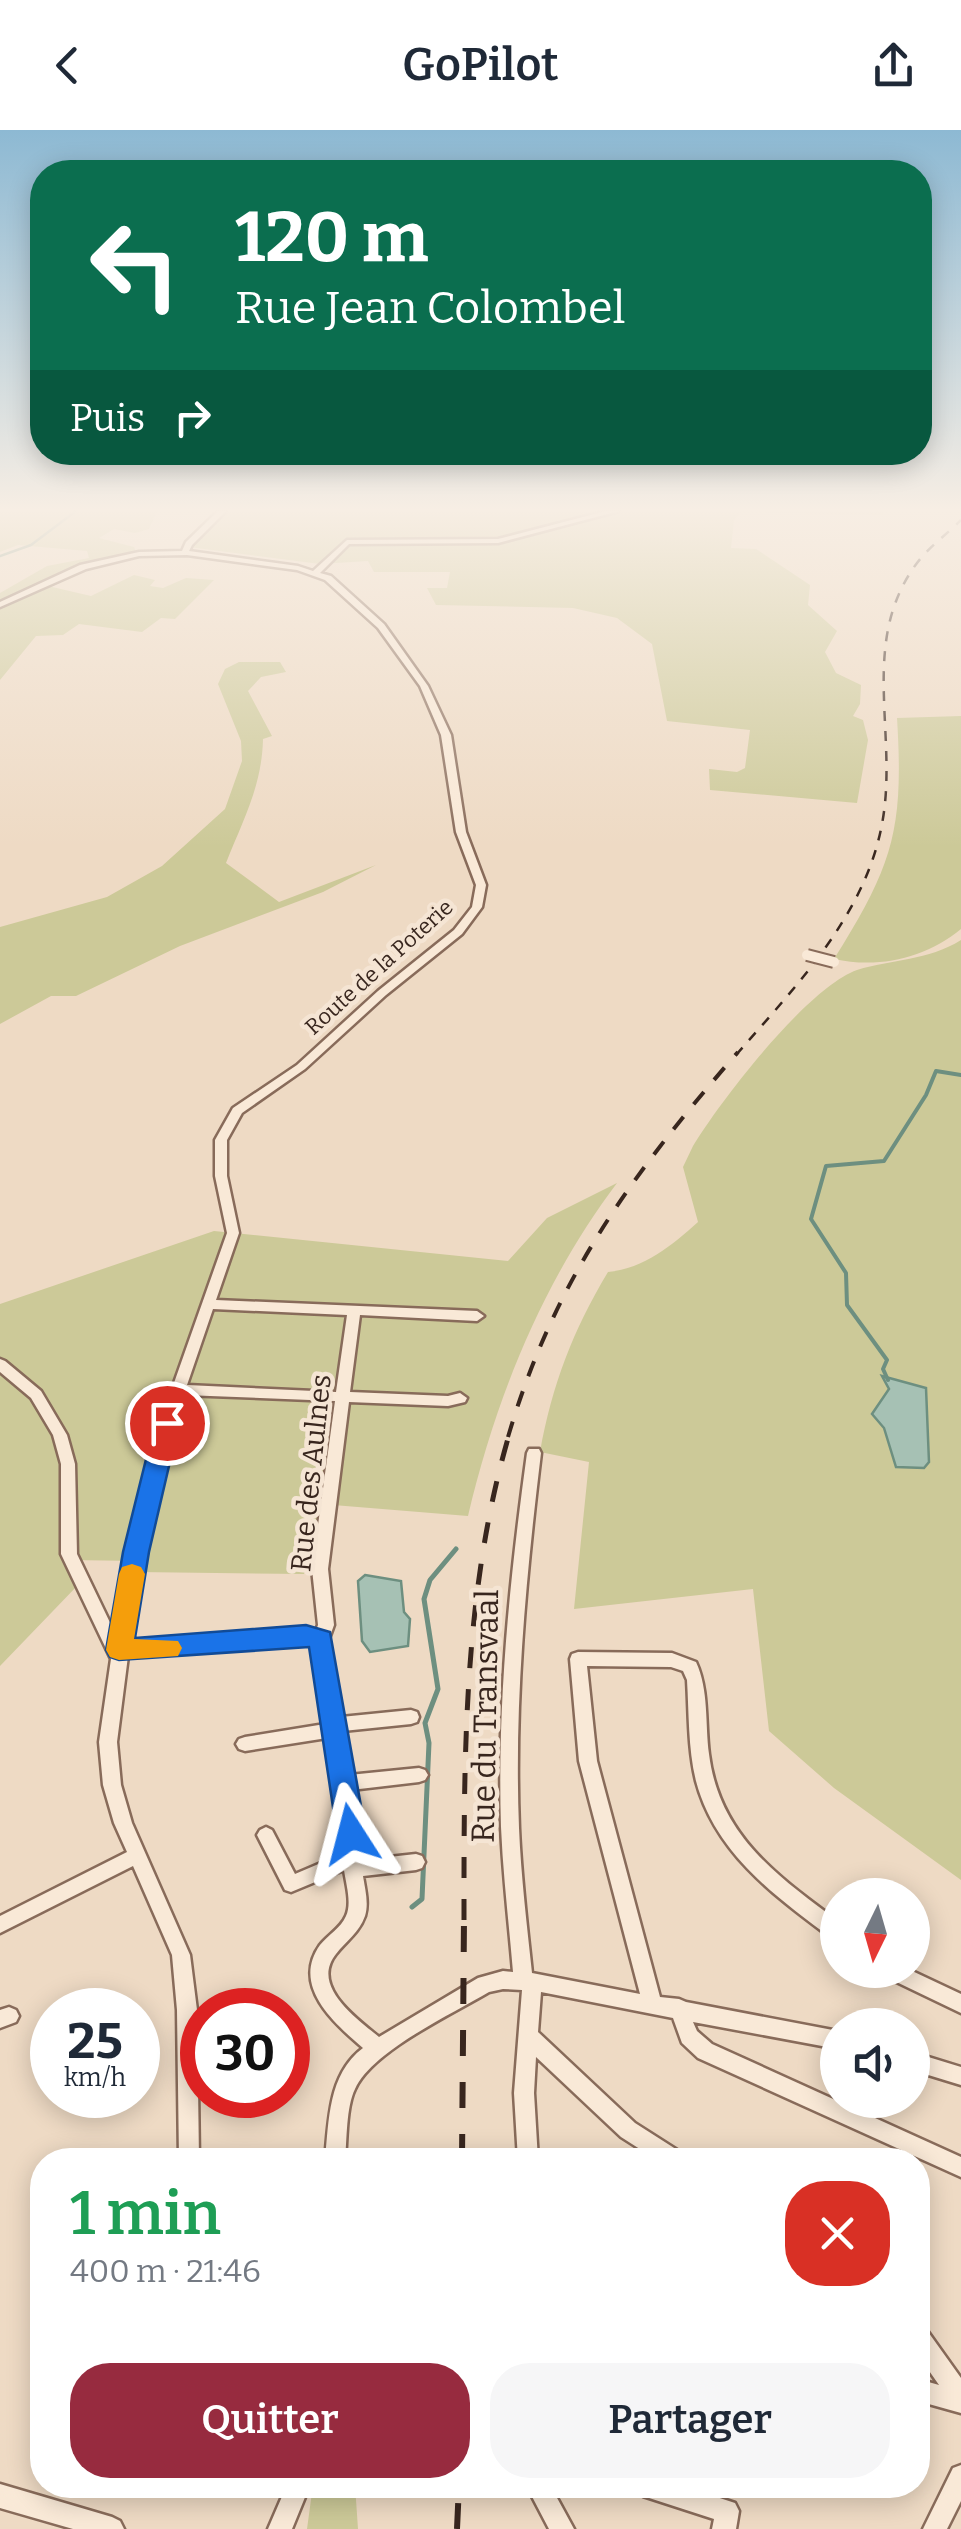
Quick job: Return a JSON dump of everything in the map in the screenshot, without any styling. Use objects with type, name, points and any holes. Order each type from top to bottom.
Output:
[{"type":"street","name":"Route de la Poterie","points":[[189,2148],[183,1968],[177,1941],[136,1856],[115,1797],[108,1759],[119,1654],[136,1552],[177,1390],[233,1232],[220,1166],[221,1140],[231,1117],[302,1067],[382,992],[442,947],[467,922],[481,895],[479,876],[458,820],[446,735],[424,686],[376,623]]},
{"type":"street","points":[[807,955],[834,962]]},
{"type":"street","points":[[208,1304],[477,1316]]},
{"type":"street","name":"Rue des Aulnes","points":[[354,1311],[320,1569],[326,1625],[321,1640],[355,1863],[356,1916],[348,1932],[324,1954],[318,1977],[322,1990],[346,2022],[378,2048]]},
{"type":"street","points":[[0,1364],[36,1395],[60,1435],[68,1464],[66,1526],[71,1562],[119,1654],[306,1636],[321,1640]]},
{"type":"street","points":[[177,1390],[448,1401],[460,1398]]},
{"type":"street","name":"Rue du Transvaal","points":[[528,2148],[528,1981],[510,1825],[517,1574],[534,1453]]},
{"type":"street","points":[[652,2003],[588,1761],[578,1659],[672,1660],[690,1667],[695,1680],[706,1783],[722,1823],[760,1871],[820,1918]]},
{"type":"street","points":[[245,1744],[411,1717]]},
{"type":"street","points":[[344,1784],[419,1776]]},
{"type":"street","points":[[266,1835],[291,1884],[355,1863],[416,1862]]},
{"type":"street","points":[[0,1925],[136,1856]]},
{"type":"street","points":[[337,2148],[345,2087],[357,2066],[378,2048],[489,1982],[528,1981],[820,2036]]},
{"type":"street","points":[[928,1988],[961,2004]]},
{"type":"street","points":[[679,2008],[689,2037],[706,2051],[919,2148]]},
{"type":"street","points":[[527,2035],[640,2148]]},
{"type":"street","points":[[930,2067],[961,2076]]},
{"type":"street","points":[[930,2153],[961,2167]]},
{"type":"street","points":[[930,2355],[961,2400]]},
{"type":"street","points":[[930,2393],[961,2400]]},
{"type":"street","points":[[935,2529],[961,2476]]},
{"type":"street","points":[[0,2496],[112,2529]]},
{"type":"street","points":[[280,2529],[293,2498]]},
{"type":"street","points":[[544,2498],[562,2529]]},
{"type":"street","points":[[684,2498],[726,2511],[724,2529]]},
{"type":"shaded area","points":[[0,623],[154,623],[142,632],[79,624],[63,635],[36,636],[0,680]]},
{"type":"shaded area","points":[[624,623],[828,623],[837,631],[825,652],[836,673],[861,685],[860,704],[853,716],[863,720],[868,740],[857,803],[710,790],[709,769],[737,772],[745,768],[750,730],[667,721],[652,644]]},
{"type":"shaded area","points":[[239,662],[280,662],[286,672],[261,677],[248,691],[272,736],[263,739],[255,788],[226,863],[279,902],[376,865],[323,892],[180,946],[76,996],[51,996],[0,1024],[0,927],[107,897],[162,866],[225,809],[242,761],[241,741],[218,684],[225,669]]},
{"type":"shaded area","points":[[961,716],[961,929],[933,947],[901,959],[868,963],[834,959],[870,897],[890,845],[898,790],[897,718]]},
{"type":"shaded area","points":[[961,940],[961,1880],[834,1788],[769,1731],[753,1589],[574,1609],[589,1462],[540,1452],[565,1359],[608,1272],[646,1261],[698,1222],[683,1167],[706,1126],[744,1075],[791,1021],[837,981],[857,970],[923,956]]},
{"type":"shaded area","points":[[617,1183],[566,1260],[525,1342],[493,1428],[468,1516],[321,1504],[304,1574],[136,1572],[141,1561],[68,1560],[78,1585],[0,1666],[0,1304],[214,1231],[508,1261],[547,1218]]},
{"type":"shaded area","points":[[882,1376],[926,1388],[929,1462],[924,1468],[896,1467],[884,1428],[872,1414],[889,1389]]},
{"type":"shaded area","points":[[365,1575],[401,1581],[404,1612],[410,1619],[408,1646],[370,1652],[362,1641],[358,1581]]},
{"type":"shaded area","points":[[311,2498],[356,2498],[358,2529],[307,2529]]},
{"type":"waterway","points":[[888,1380],[883,1369],[887,1360],[847,1305],[846,1273],[811,1219],[826,1166],[884,1161],[926,1095],[936,1071],[961,1075]]},
{"type":"waterway","points":[[412,1907],[422,1899],[429,1743],[425,1723],[438,1689],[424,1599],[430,1580],[456,1549]]},
{"type":"railway","points":[[736,1055],[825,948],[844,920],[873,858],[886,790],[884,657],[890,623]]},
{"type":"railway","points":[[508,1437],[548,1328],[600,1231],[664,1142],[738,1052]]},
{"type":"railway","points":[[464,1920],[469,1676],[483,1554],[509,1435]]},
{"type":"railway","points":[[462,2148],[464,1918]]},
{"type":"railway","points":[[457,2529],[458,2498]]},
{"type":"slow traffic","points":[[132,1574],[119,1650],[169,1648]]},
{"type":"route","points":[[167,1423],[136,1552],[119,1650],[306,1636],[321,1640],[351,1834]]}]
